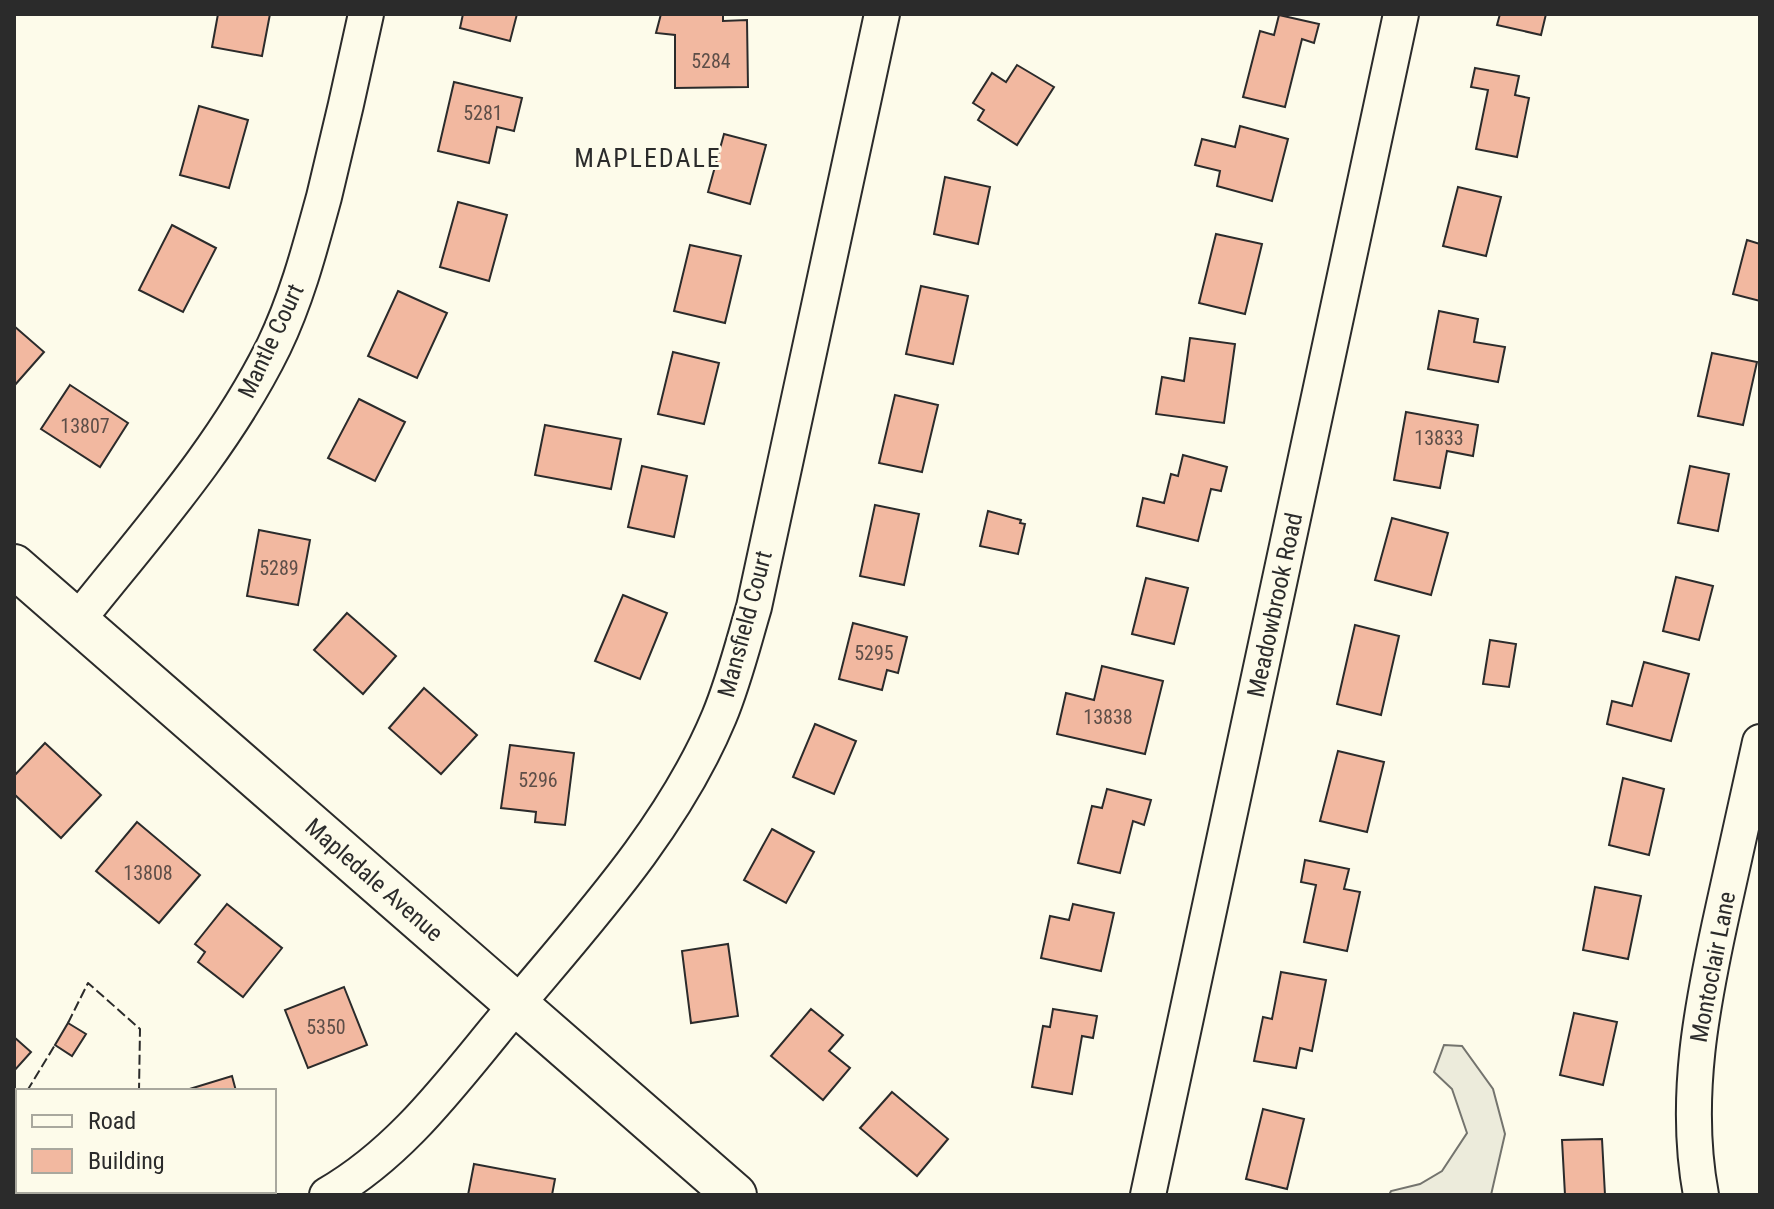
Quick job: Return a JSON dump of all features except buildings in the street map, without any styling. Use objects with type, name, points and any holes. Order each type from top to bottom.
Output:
[{"type":"street","name":"Mantle Court","points":[[77,621],[209,454],[275,345],[306,265],[342,125],[366,14]]},
{"type":"street","name":"Mansfield Court","points":[[327,1195],[373,1164],[415,1125],[633,864],[667,814],[718,719],[734,678],[754,607],[882,14]]},
{"type":"street","name":"Meadowbrook Road","points":[[1148,1195],[1401,14]]},
{"type":"street","name":"Mapledale Avenue","points":[[14,566],[735,1195]]},
{"type":"street","name":"Montoclair Lane","points":[[1701,1195],[1696,1167],[1694,1091],[1699,1032],[1713,957],[1754,800],[1760,742]]},
{"type":"shaded area","points":[[1444,1045],[1462,1046],[1493,1089],[1505,1134],[1491,1195],[1389,1195],[1391,1191],[1420,1184],[1442,1171],[1467,1133],[1452,1089],[1434,1072]]},
{"type":"fence","points":[[68,1023],[88,983],[140,1029],[139,1089]]},
{"type":"fence","points":[[28,1089],[55,1045]]},
{"type":"fence","points":[[14,1113],[16,1110]]},
{"type":"fence","points":[[17,1193],[24,1195]]},
{"type":"district","name":"MAPLEDALE","points":[[648,158]]}]
